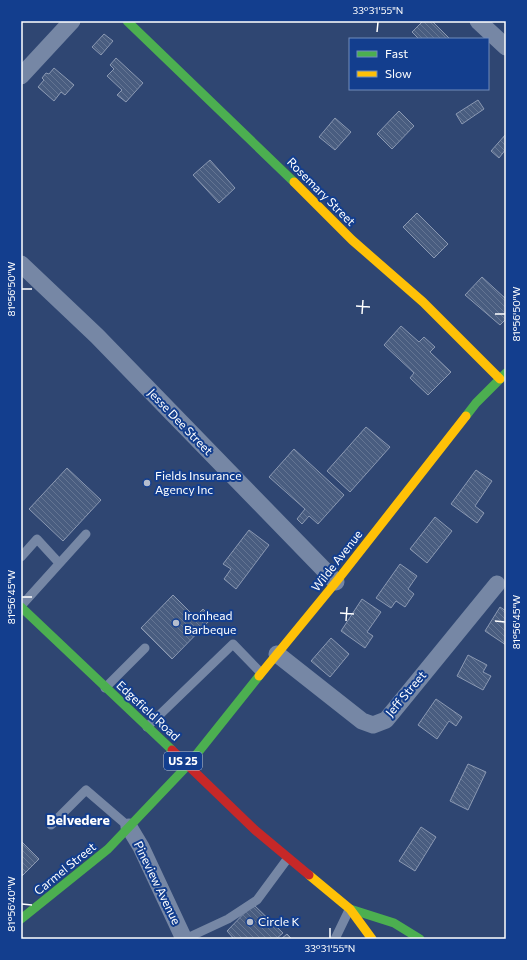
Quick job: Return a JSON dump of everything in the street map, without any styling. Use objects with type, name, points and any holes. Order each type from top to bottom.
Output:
[{"type":"street","points":[[21,76],[72,21]]},
{"type":"street","name":"Rosemary Street","points":[[127,21],[285,173],[352,240],[503,376]]},
{"type":"street","points":[[478,21],[506,47]]},
{"type":"street","name":"Jesse Dee Street","points":[[21,264],[97,336],[336,582]]},
{"type":"street","name":"Wilde Avenue","points":[[188,766],[261,673],[336,582],[476,403],[503,376]]},
{"type":"street","name":"Jeff Street","points":[[277,654],[362,721],[373,725],[386,720],[497,584]]},
{"type":"street","name":"Edgefield Road","points":[[21,606],[255,830],[350,909],[372,939]]},
{"type":"street","name":"Carmel Street","points":[[23,915],[108,849],[188,766]]},
{"type":"street","name":"Pineview Avenue","points":[[129,827],[141,847],[185,939]]},
{"type":"street","name":"Edgefield Road","points":[[350,909],[394,923],[420,939]]},
{"type":"lane","points":[[21,606],[86,534]]},
{"type":"lane","points":[[21,557],[36,539],[59,563]]},
{"type":"lane","points":[[147,727],[233,644],[261,673]]},
{"type":"lane","points":[[106,688],[145,648]]},
{"type":"lane","points":[[51,825],[86,790],[129,827]]},
{"type":"lane","points":[[185,939],[228,919],[257,900],[289,858]]},
{"type":"lane","points":[[335,939],[350,909]]},
{"type":"building","points":[[423,21],[432,21],[449,38],[418,38],[412,32]]},
{"type":"building","points":[[104,34],[113,41],[101,55],[92,47]]},
{"type":"building","points":[[116,58],[143,83],[126,102],[117,95],[122,90],[107,76],[114,69],[110,65]]},
{"type":"building","points":[[54,68],[74,85],[65,95],[61,92],[54,101],[38,87],[44,80],[42,78],[46,73],[49,74]]},
{"type":"building","points":[[478,100],[484,109],[462,124],[456,114]]},
{"type":"building","points":[[399,111],[414,126],[392,149],[377,134]]},
{"type":"building","points":[[335,118],[351,132],[335,150],[319,137]]},
{"type":"building","points":[[506,134],[506,149],[499,158],[491,151]]},
{"type":"building","points":[[210,160],[235,188],[219,203],[193,175]]},
{"type":"building","points":[[417,213],[448,244],[434,258],[403,227]]},
{"type":"building","points":[[482,277],[506,299],[506,319],[500,325],[465,295]]},
{"type":"building","points":[[401,326],[419,342],[424,337],[435,347],[430,352],[451,372],[428,395],[410,378],[414,373],[384,345]]},
{"type":"building","points":[[366,427],[390,447],[350,492],[327,471]]},
{"type":"building","points":[[294,449],[344,495],[318,524],[309,516],[302,524],[297,519],[305,509],[269,477]]},
{"type":"building","points":[[67,468],[101,500],[63,541],[29,509]]},
{"type":"building","points":[[476,470],[492,481],[475,506],[484,513],[477,523],[451,504]]},
{"type":"building","points":[[435,517],[452,531],[427,563],[410,549]]},
{"type":"building","points":[[249,530],[269,545],[236,589],[224,579],[231,569],[223,564]]},
{"type":"building","points":[[400,564],[417,576],[408,589],[414,594],[405,607],[396,601],[391,608],[376,598]]},
{"type":"building","name":"Ironhead Barbeque","points":[[173,595],[195,617],[203,609],[212,618],[172,659],[141,628]]},
{"type":"building","points":[[362,599],[381,612],[367,632],[373,636],[365,648],[341,631]]},
{"type":"building","points":[[500,607],[506,611],[506,645],[485,631]]},
{"type":"building","points":[[331,638],[349,654],[330,677],[311,661]]},
{"type":"building","points":[[468,655],[487,665],[483,672],[491,676],[483,690],[457,676]]},
{"type":"building","points":[[436,699],[462,717],[456,726],[449,721],[437,739],[418,725]]},
{"type":"building","points":[[468,764],[486,772],[468,810],[450,801]]},
{"type":"building","points":[[421,827],[436,837],[415,871],[399,861]]},
{"type":"building","points":[[21,841],[39,859],[21,877]]},
{"type":"building","points":[[253,904],[283,933],[276,939],[234,939],[227,931]]},
{"type":"building","points":[[287,934],[292,939],[281,939]]},
{"type":"traffic: fast","points":[[127,21],[294,182]]},
{"type":"traffic: fast","points":[[466,416],[476,403],[506,373]]},
{"type":"traffic: fast","points":[[21,607],[172,750]]},
{"type":"traffic: fast","points":[[21,919],[108,849],[188,765],[259,676]]},
{"type":"traffic: fast","points":[[350,909],[394,923],[420,939]]},
{"type":"traffic: slow","points":[[294,182],[352,240],[423,302],[500,379]]},
{"type":"traffic: slow","points":[[259,676],[336,582],[466,416]]},
{"type":"traffic: slow","points":[[309,875],[350,909],[372,939]]},
{"type":"traffic: jam","points":[[172,750],[255,830],[309,875]]},
{"type":"place","name":"Fields Insurance Agency Inc","points":[[147,483]]},
{"type":"place","name":"Ironhead Barbeque","points":[[176,623]]},
{"type":"place","name":"Circle K","points":[[250,922]]},
{"type":"district","name":"Belvedere","points":[[78,820]]}]
